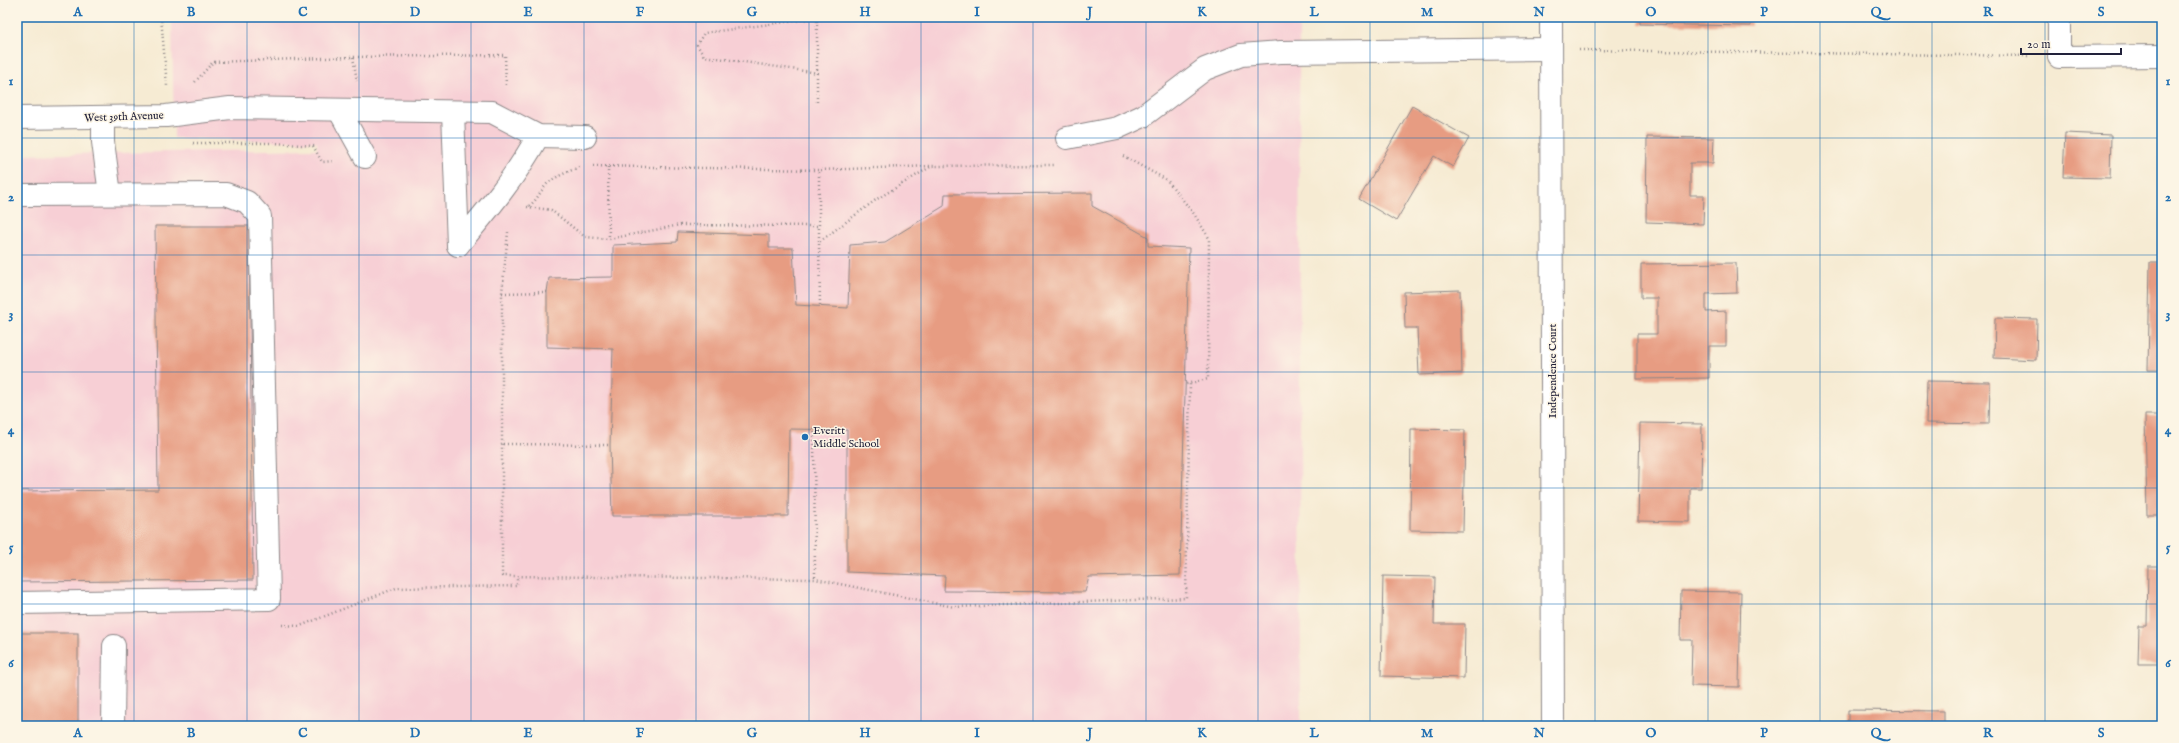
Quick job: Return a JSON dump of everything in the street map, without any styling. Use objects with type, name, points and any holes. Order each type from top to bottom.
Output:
[{"type":"street","name":"Independence Court","points":[[1551,17],[1553,726]]},
{"type":"street","points":[[2059,17],[2059,57],[2162,56]]},
{"type":"street","points":[[1067,138],[1117,128],[1143,116],[1205,69],[1242,55],[1281,52],[1551,49]]},
{"type":"street","name":"West 39th Avenue","points":[[17,118],[166,116],[230,108],[492,112],[538,136]]},
{"type":"street","points":[[339,110],[365,157]]},
{"type":"street","points":[[452,112],[458,245],[484,214],[529,152],[538,136],[585,137]]},
{"type":"street","points":[[103,118],[103,142],[110,194]]},
{"type":"street","points":[[17,195],[226,194],[247,202],[260,216],[269,599],[17,603]]},
{"type":"street","points":[[113,726],[114,646]]},
{"type":"path","points":[[161,17],[168,93],[166,116]]},
{"type":"path","points":[[817,17],[817,105]]},
{"type":"path","points":[[818,73],[704,56],[697,46],[704,33],[822,17]]},
{"type":"path","points":[[1551,49],[2059,57]]},
{"type":"path","points":[[193,85],[213,62],[353,57],[505,55],[505,86],[510,91]]},
{"type":"path","points":[[192,143],[275,143],[312,146],[322,162],[365,157]]},
{"type":"path","points":[[1116,156],[1123,156],[1167,180],[1194,214],[1209,238],[1208,380],[1186,384]]},
{"type":"path","points":[[588,166],[820,170],[932,166],[1050,166],[1058,164]]},
{"type":"path","points":[[522,211],[538,199],[546,186],[558,176],[582,165]]},
{"type":"path","points":[[819,242],[877,199],[932,166]]},
{"type":"path","points":[[608,167],[609,239]]},
{"type":"path","points":[[820,170],[820,305]]},
{"type":"path","points":[[527,207],[551,210],[585,237],[609,239],[680,225],[820,226]]},
{"type":"path","points":[[508,224],[502,293],[502,576],[815,579],[954,607],[1186,598],[1190,384]]},
{"type":"path","points":[[502,293],[547,292]]},
{"type":"path","points":[[814,428],[815,579]]},
{"type":"path","points":[[503,444],[610,445]]},
{"type":"shaded area","name":"Everitt Middle School","points":[[172,17],[1299,17],[1301,726],[17,726],[17,155],[317,149],[317,142],[174,138]]},
{"type":"building","points":[[1640,17],[1751,17],[1751,26],[1640,24]]},
{"type":"building","points":[[1412,106],[1469,138],[1453,167],[1434,156],[1396,221],[1359,199]]},
{"type":"building","points":[[2065,133],[2111,135],[2110,178],[2063,177]]},
{"type":"building","points":[[1647,137],[1714,138],[1713,163],[1690,163],[1690,195],[1704,195],[1703,224],[1646,222]]},
{"type":"building","name":"Everitt Middle School","points":[[1092,193],[1092,206],[1148,237],[1148,246],[1189,248],[1180,575],[1089,577],[1085,592],[944,591],[945,576],[847,572],[847,430],[789,429],[788,516],[612,516],[610,445],[613,349],[547,347],[547,292],[549,278],[613,277],[613,245],[677,242],[678,232],[769,235],[769,248],[793,248],[796,305],[848,308],[850,245],[885,242],[944,206],[945,194]]},
{"type":"building","points":[[155,226],[249,226],[253,580],[17,582],[17,491],[158,490]]},
{"type":"building","points":[[2150,262],[2162,262],[2162,370],[2148,370]]},
{"type":"building","points":[[1736,263],[1737,293],[1706,294],[1706,312],[1726,311],[1726,346],[1709,346],[1709,378],[1637,379],[1637,334],[1657,334],[1657,298],[1641,298],[1641,264]]},
{"type":"building","points":[[1460,290],[1462,373],[1419,375],[1417,328],[1405,328],[1404,292]]},
{"type":"building","points":[[1995,318],[2037,319],[2036,360],[1994,358]]},
{"type":"building","points":[[1927,381],[1990,382],[1989,424],[1926,423]]},
{"type":"building","points":[[2145,415],[2162,415],[2162,515],[2147,515]]},
{"type":"building","points":[[1640,423],[1702,424],[1701,488],[1690,488],[1690,522],[1638,521]]},
{"type":"building","points":[[1411,429],[1465,430],[1463,531],[1410,530]]},
{"type":"building","points":[[2148,566],[2162,566],[2162,664],[2138,664],[2139,626],[2147,626]]},
{"type":"building","points":[[1383,576],[1435,577],[1434,624],[1465,624],[1464,678],[1381,676]]},
{"type":"building","points":[[1681,591],[1741,592],[1739,687],[1691,686],[1692,640],[1680,640]]},
{"type":"building","points":[[17,633],[78,633],[78,726],[17,726]]},
{"type":"building","points":[[1848,710],[1944,711],[1944,726],[1848,726]]},
{"type":"place","name":"Everitt Middle School","points":[[805,437]]}]
